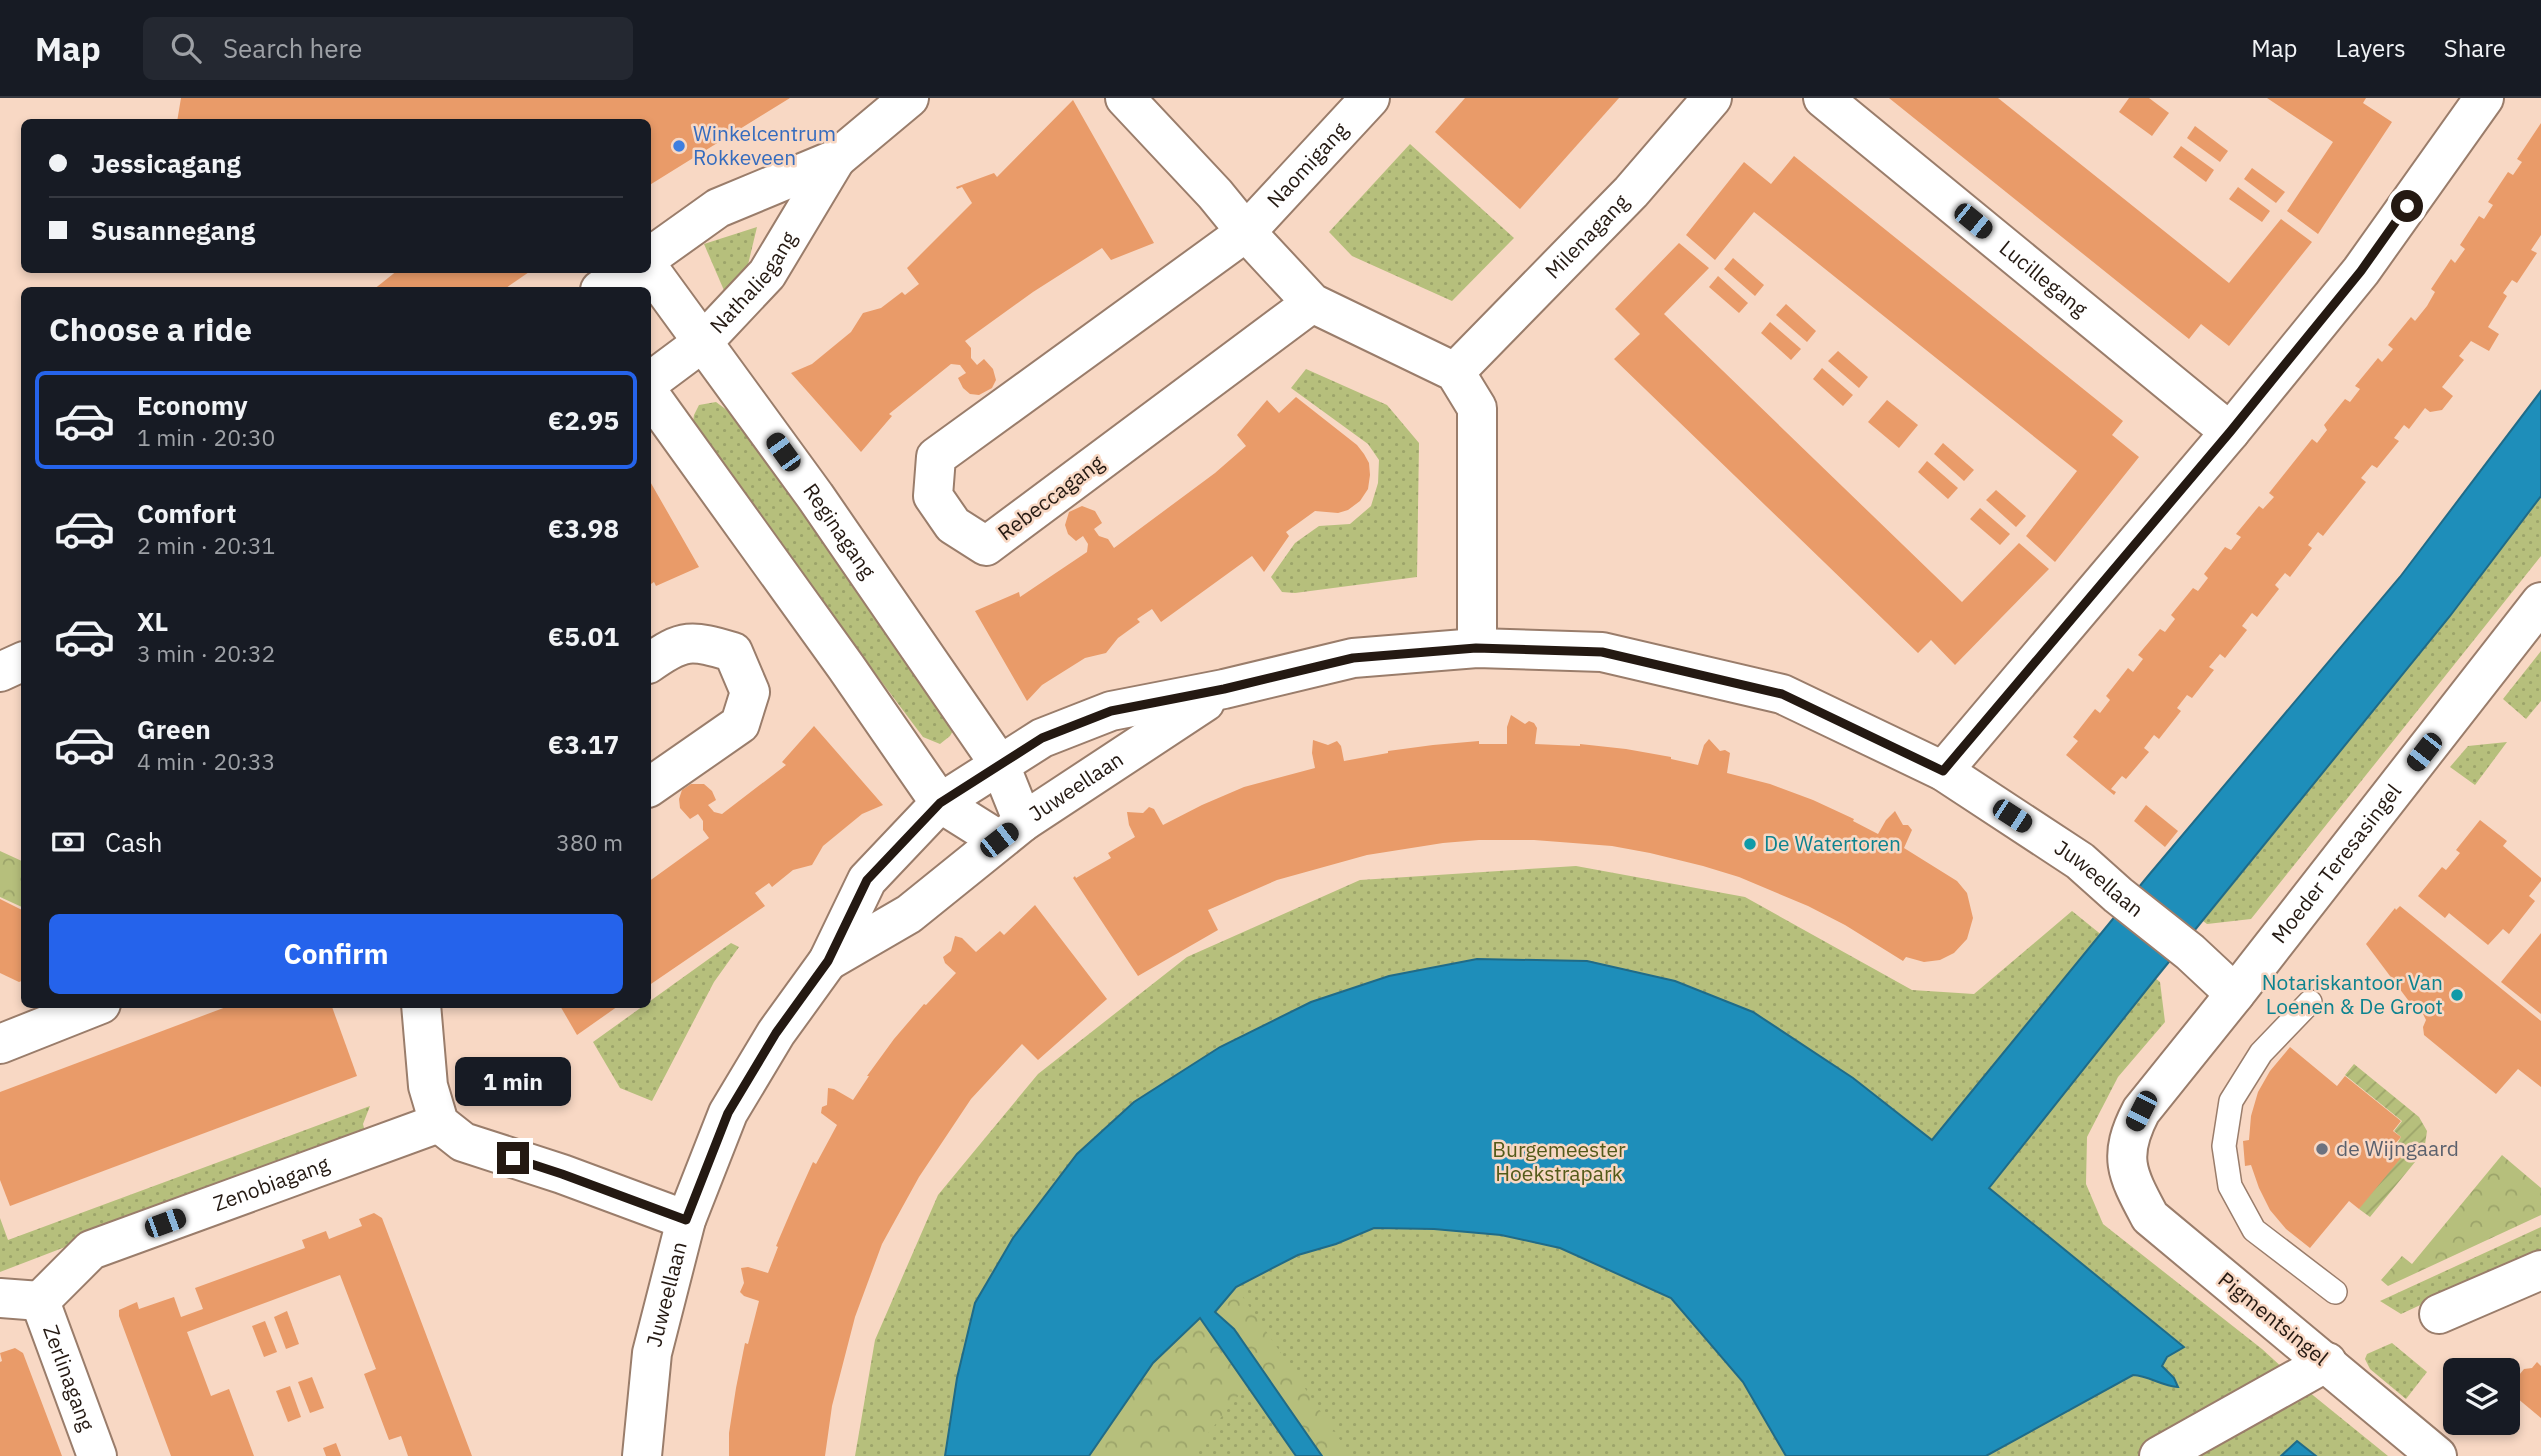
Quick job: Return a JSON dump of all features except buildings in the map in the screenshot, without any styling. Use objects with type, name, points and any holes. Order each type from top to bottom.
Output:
[{"type":"street","name":"Nathaliegang","points":[[651,256],[718,208],[836,159],[909,98]]},
{"type":"street","points":[[1125,98],[1312,303],[1455,372],[1476,408],[1476,648]]},
{"type":"street","name":"Naomigang","points":[[1246,232],[1370,98]]},
{"type":"street","name":"Milenagang","points":[[1455,372],[1631,192],[1712,98]]},
{"type":"street","name":"Lucillegang","points":[[1824,98],[2230,432]]},
{"type":"street","points":[[1943,771],[2230,432],[2361,271],[2484,98]]},
{"type":"street","name":"Nathaliegang","points":[[651,381],[702,342],[767,274],[836,159]]},
{"type":"street","name":"Rebeccagang","points":[[1246,232],[936,457],[933,496],[953,525],[986,546],[1312,303]]},
{"type":"street","name":"Reginagang","points":[[651,271],[815,496],[1000,765],[1011,831]]},
{"type":"street","points":[[605,287],[626,273]]},
{"type":"street","points":[[651,396],[846,667],[940,803],[1011,831]]},
{"type":"street","name":"Moeder Teresasingel","points":[[2128,1168],[2126,1151],[2130,1131],[2141,1111],[2541,602]]},
{"type":"street","points":[[651,662],[670,648],[696,641],[733,652],[750,692],[740,724],[651,786]]},
{"type":"street","name":"Juweellaan","points":[[1000,765],[1042,738],[1111,711],[1224,689],[1353,658],[1476,648],[1602,652],[1782,694],[1943,771],[2080,861],[2190,952],[2235,994]]},
{"type":"street","points":[[0,672],[21,662]]},
{"type":"street","name":"Juweellaan","points":[[828,961],[908,914],[1011,831],[1224,689]]},
{"type":"street","points":[[940,803],[1000,765]]},
{"type":"street","name":"Juweellaan","points":[[642,1456],[652,1353],[686,1220],[728,1113],[776,1033],[828,961],[867,880],[940,803]]},
{"type":"street","points":[[0,1044],[91,1008]]},
{"type":"street","points":[[421,1008],[428,1086],[439,1123],[463,1142],[562,1174],[686,1220]]},
{"type":"street","name":"Zenobiagang","points":[[40,1301],[91,1250],[439,1123]]},
{"type":"street","name":"Pigmentsingel","points":[[2128,1168],[2150,1217],[2437,1456]]},
{"type":"street","points":[[2439,1314],[2541,1270]]},
{"type":"street","points":[[0,1298],[40,1301]]},
{"type":"street","name":"Zerlinagang","points":[[40,1301],[97,1456]]},
{"type":"street","points":[[2159,1456],[2327,1362]]},
{"type":"lane","points":[[2310,1002],[2261,1053],[2231,1101],[2224,1146],[2230,1186],[2254,1230],[2336,1292]]},
{"type":"green space","points":[[1410,144],[1514,238],[1452,301],[1352,256],[1329,232]]},
{"type":"green space","points":[[757,227],[746,273],[726,295],[704,244]]},
{"type":"green space","points":[[1306,369],[1387,405],[1419,443],[1417,577],[1295,593],[1282,592],[1271,577],[1295,543],[1319,526],[1350,524],[1371,506],[1378,483],[1379,460],[1368,444],[1291,388]]},
{"type":"green space","points":[[716,402],[739,419],[954,729],[940,744],[923,737],[692,429],[699,405]]},
{"type":"green space","points":[[2541,496],[2541,556],[2251,919],[2207,924],[2203,921],[2450,616]]},
{"type":"green space","points":[[2541,651],[2541,701],[2526,719],[2503,699]]},
{"type":"green space","points":[[2507,742],[2475,785],[2450,767],[2468,746]]},
{"type":"green space","points":[[0,851],[21,861],[21,907],[0,897]]},
{"type":"green space","name":"Burgemeester Hoekstrapark","points":[[1576,866],[1745,897],[1912,990],[1974,994],[2072,911],[2160,982],[2165,1022],[2118,1077],[2087,1137],[2086,1184],[2103,1224],[2262,1349],[2309,1392],[2388,1456],[855,1456],[875,1340],[938,1195],[1038,1074],[1187,957],[1360,880]]},
{"type":"green space","points":[[731,943],[739,947],[714,982],[652,1101],[620,1088],[593,1042],[640,1008],[651,1008],[651,1000]]},
{"type":"green space","points":[[2354,1064],[2419,1117],[2427,1131],[2424,1151],[2370,1217],[2359,1209],[2401,1137],[2394,1131],[2402,1121],[2345,1075]]},
{"type":"green space","points":[[370,1106],[363,1124],[365,1132],[0,1272],[0,1218],[8,1240]]},
{"type":"green space","points":[[2502,1155],[2541,1188],[2541,1215],[2388,1286],[2381,1280],[2402,1256],[2412,1264]]},
{"type":"green space","points":[[2541,1227],[2541,1249],[2401,1314],[2380,1301]]},
{"type":"green space","points":[[1236,1287],[1351,1456],[1322,1456],[1234,1329],[1214,1312]]},
{"type":"green space","points":[[1200,1318],[1247,1385],[1190,1456],[1089,1456],[1153,1363]]},
{"type":"green space","points":[[2392,1343],[2427,1372],[2406,1399],[2370,1369],[2365,1359],[2367,1354]]},
{"type":"water","points":[[2541,391],[2541,496],[2450,616],[1989,1188],[2184,1347],[2167,1357],[2162,1366],[2174,1378],[2178,1387],[2133,1375],[1986,1456],[1786,1456],[1743,1382],[1671,1298],[1560,1248],[1501,1235],[1434,1229],[1374,1228],[1336,1244],[1298,1255],[1236,1287],[1215,1312],[1234,1329],[1322,1456],[1296,1456],[1200,1318],[1153,1363],[1089,1456],[945,1456],[957,1378],[975,1303],[1013,1238],[1077,1154],[1134,1102],[1220,1047],[1311,1002],[1389,976],[1477,959],[1587,961],[1675,981],[1753,1012],[1853,1078],[1932,1140],[2148,876],[2400,577]]},
{"type":"water","points":[[2297,1441],[2316,1456],[2281,1456]]},
{"type":"place","name":"Winkelcentrum Rokkeveen","points":[[679,146]]},
{"type":"place","name":"De Watertoren","points":[[1750,844]]},
{"type":"place","name":"Notariskantoor Van Loenen & De Groot","points":[[2457,995]]},
{"type":"place","name":"de Wijngaard","points":[[2322,1149]]},
{"type":"route","points":[[513,1158],[686,1220],[728,1113],[776,1033],[828,961],[867,880],[940,803],[1042,738],[1111,711],[1224,689],[1353,658],[1476,648],[1602,652],[1782,694],[1943,771],[2230,432],[2361,271],[2407,206]]}]
